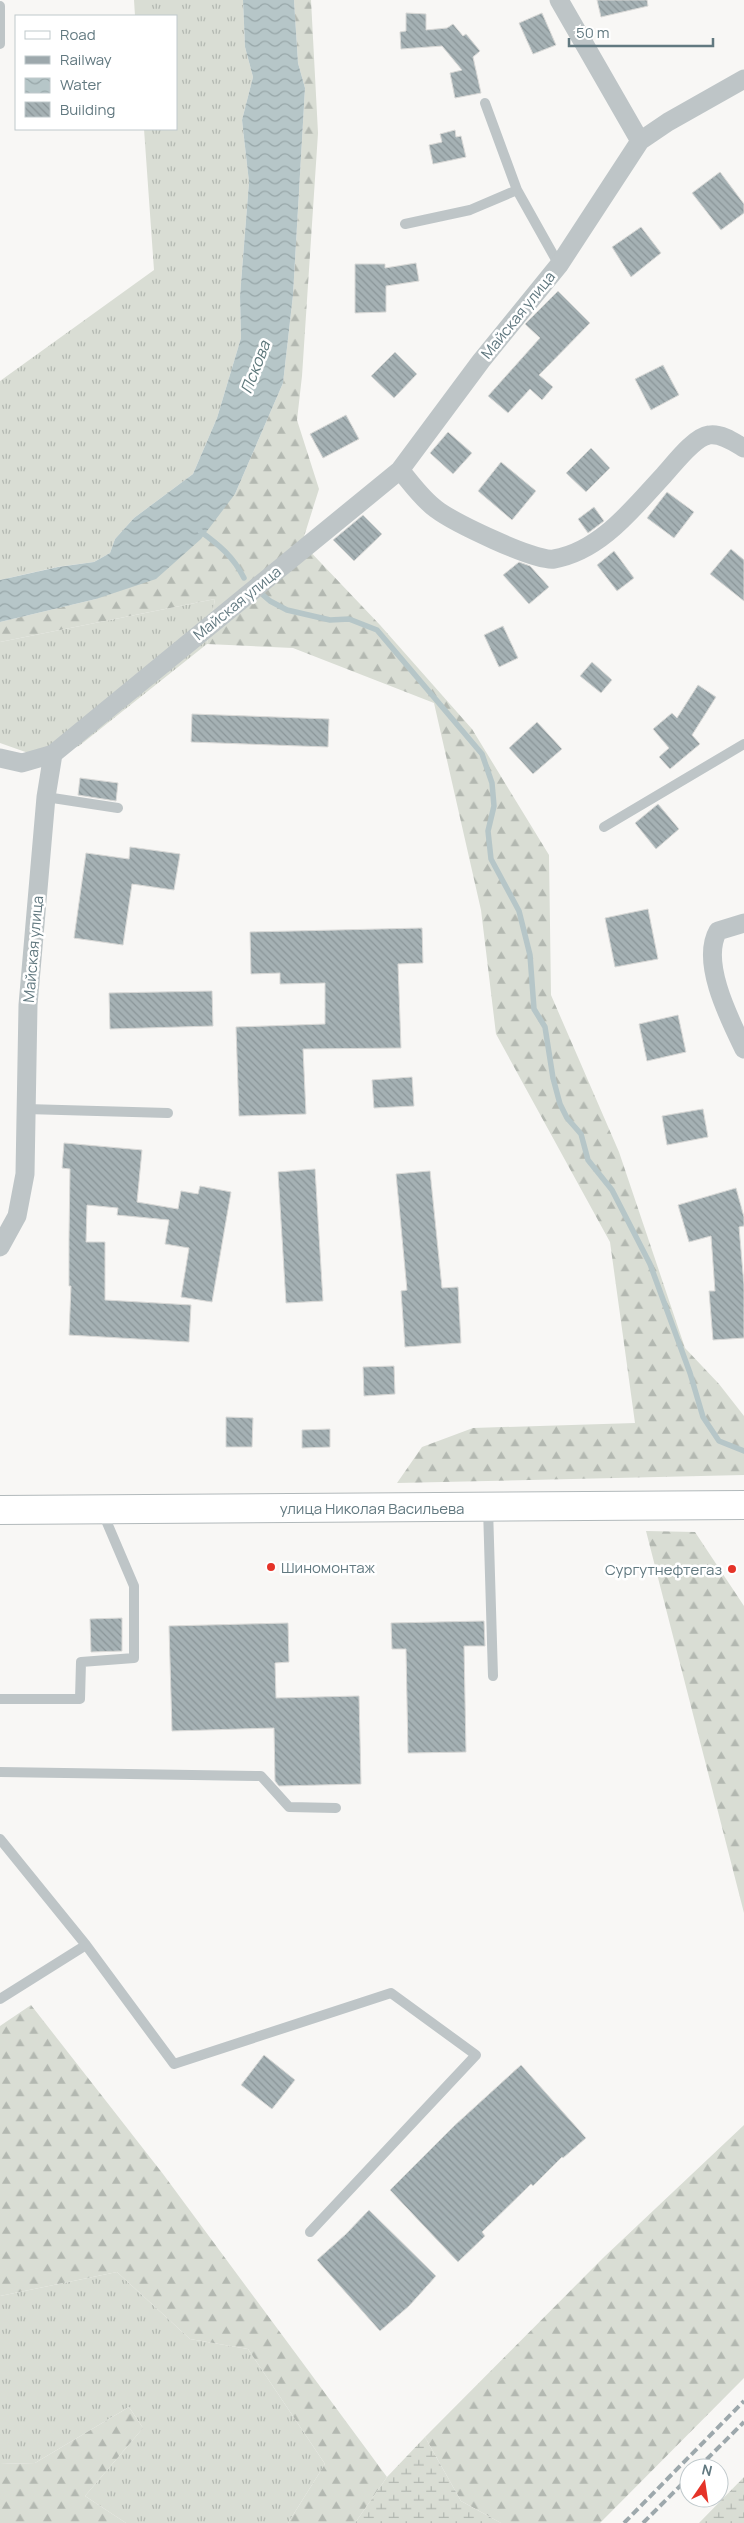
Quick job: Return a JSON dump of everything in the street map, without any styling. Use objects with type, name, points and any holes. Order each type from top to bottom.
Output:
[{"type":"main road","name":"улица Николая Васильева","points":[[0,1510],[100,1508],[738,1508]]},
{"type":"street","points":[[559,0],[640,141]]},
{"type":"street","name":"Майская улица","points":[[0,1247],[18,1216],[25,1174],[28,1005],[46,796],[53,754],[400,470],[481,361],[559,265],[640,141],[668,122],[744,79]]},
{"type":"street","points":[[400,470],[436,509],[476,532],[517,549],[553,559],[580,550],[616,526],[692,445],[708,435],[724,437],[744,448]]},
{"type":"street","points":[[0,758],[22,763],[53,754]]},
{"type":"street","points":[[744,922],[718,931],[713,946],[713,965],[727,1012],[744,1050]]},
{"type":"lane","points":[[0,6],[0,44]]},
{"type":"lane","points":[[485,103],[517,190],[559,265]]},
{"type":"lane","points":[[405,224],[470,210],[517,190]]},
{"type":"lane","points":[[604,827],[744,744]]},
{"type":"lane","points":[[46,796],[118,808]]},
{"type":"lane","points":[[26,1109],[168,1113]]},
{"type":"lane","points":[[488,1507],[493,1676]]},
{"type":"lane","points":[[0,1699],[80,1699],[81,1662],[134,1658],[134,1586],[100,1508]]},
{"type":"lane","points":[[0,1772],[261,1776],[289,1807],[336,1808]]},
{"type":"lane","points":[[0,1839],[86,1945],[174,2064],[392,1993],[476,2056],[310,2232]]},
{"type":"lane","points":[[0,1999],[86,1945]]},
{"type":"green space","points":[[134,0],[243,0],[245,47],[253,77],[242,120],[249,182],[240,296],[241,338],[217,418],[193,474],[134,518],[115,539],[110,553],[94,562],[57,567],[0,580],[0,381],[154,270],[144,130],[178,130],[178,15],[135,15]]},
{"type":"green space","points":[[294,0],[311,0],[318,133],[302,376],[297,420],[319,489],[302,543],[380,625],[472,729],[549,855],[551,995],[619,1152],[685,1348],[719,1384],[744,1416],[744,1475],[397,1483],[422,1447],[473,1428],[635,1423],[610,1242],[496,1034],[481,910],[434,703],[293,648],[207,644],[215,599],[0,642],[0,622],[96,599],[235,494],[283,383],[293,295],[305,88],[298,63]]},
{"type":"green space","points":[[215,599],[207,644],[79,746],[53,754],[34,755],[0,743],[0,642]]},
{"type":"green space","points":[[646,1531],[695,1532],[744,1606],[744,1913]]},
{"type":"green space","points":[[31,2005],[163,2174],[387,2477],[355,2523],[288,2523],[325,2464],[248,2349],[190,2339],[117,2272],[0,2296],[0,2026]]},
{"type":"green space","points":[[744,2125],[744,2378],[600,2523],[501,2523],[461,2501],[425,2437],[603,2258]]},
{"type":"green space","points":[[117,2272],[190,2339],[248,2349],[325,2464],[288,2523],[126,2523],[85,2496],[143,2428],[129,2407],[35,2463],[0,2464],[0,2296]]},
{"type":"green space","points":[[129,2407],[143,2428],[85,2496],[126,2523],[0,2523],[0,2464],[35,2463]]},
{"type":"green space","points":[[425,2437],[461,2501],[501,2523],[355,2523],[387,2477]]},
{"type":"green space","points":[[744,2477],[744,2523],[699,2523],[714,2508],[729,2508],[729,2492]]},
{"type":"water","name":"Пскова","points":[[243,0],[294,0],[298,63],[305,88],[293,295],[283,383],[235,494],[201,539],[156,579],[96,599],[0,622],[0,580],[58,567],[94,562],[110,553],[115,539],[134,518],[193,474],[217,418],[241,338],[240,296],[249,182],[242,120],[253,77],[245,47]]},
{"type":"building","points":[[597,0],[647,0],[648,6],[601,17]]},
{"type":"building","points":[[406,13],[426,14],[426,30],[447,28],[453,24],[463,36],[466,34],[480,51],[473,57],[481,93],[455,98],[450,73],[462,70],[442,46],[401,49],[400,32],[406,31]]},
{"type":"building","points":[[542,13],[556,45],[533,54],[519,23]]},
{"type":"building","points":[[455,130],[456,137],[461,136],[466,157],[433,164],[429,145],[442,142],[440,134]]},
{"type":"building","points":[[720,172],[744,204],[744,213],[721,230],[692,193]]},
{"type":"building","points":[[641,227],[661,253],[631,277],[612,247]]},
{"type":"building","points":[[416,263],[419,281],[386,286],[386,312],[355,313],[355,264],[385,264],[385,268]]},
{"type":"building","points":[[558,291],[590,323],[539,375],[553,387],[542,400],[530,389],[508,413],[488,396],[540,338],[525,324]]},
{"type":"building","points":[[395,352],[417,374],[394,398],[371,376]]},
{"type":"building","points":[[663,365],[679,395],[651,410],[635,379]]},
{"type":"building","points":[[346,415],[359,439],[323,458],[310,434]]},
{"type":"building","points":[[448,432],[472,453],[453,474],[430,453]]},
{"type":"building","points":[[591,448],[610,468],[586,492],[566,473]]},
{"type":"building","points":[[501,462],[536,491],[512,520],[478,491]]},
{"type":"building","points":[[667,492],[694,512],[674,538],[647,518]]},
{"type":"building","points":[[594,507],[604,521],[588,533],[578,519]]},
{"type":"building","points":[[363,515],[382,534],[354,561],[333,540]]},
{"type":"building","points":[[731,549],[744,560],[744,601],[710,574]]},
{"type":"building","points":[[614,551],[634,578],[617,591],[597,565]]},
{"type":"building","points":[[519,562],[530,566],[549,587],[529,604],[503,575]]},
{"type":"building","points":[[503,626],[518,658],[499,667],[484,635]]},
{"type":"building","points":[[592,662],[612,680],[601,693],[580,676]]},
{"type":"building","points":[[698,685],[716,697],[692,735],[700,744],[670,769],[659,757],[669,748],[653,729],[672,713],[677,718]]},
{"type":"building","points":[[192,714],[329,719],[328,747],[191,742]]},
{"type":"building","points":[[537,722],[562,749],[533,774],[509,748]]},
{"type":"building","points":[[80,778],[118,783],[116,801],[78,795]]},
{"type":"building","points":[[658,804],[679,829],[656,849],[635,823]]},
{"type":"building","points":[[130,847],[180,854],[174,890],[132,884],[123,945],[74,938],[86,853],[129,859]]},
{"type":"building","points":[[648,909],[658,959],[615,967],[605,918]]},
{"type":"building","points":[[422,928],[423,963],[398,964],[401,1048],[303,1049],[306,1114],[239,1116],[236,1027],[325,1024],[325,983],[280,984],[280,973],[251,974],[250,932]]},
{"type":"building","points":[[212,991],[213,1026],[110,1029],[109,993]]},
{"type":"building","points":[[678,1015],[686,1052],[647,1061],[639,1024]]},
{"type":"building","points":[[412,1077],[414,1106],[374,1108],[372,1080]]},
{"type":"building","points":[[703,1109],[708,1137],[667,1145],[662,1116]]},
{"type":"building","points":[[64,1143],[142,1150],[137,1202],[178,1209],[181,1191],[198,1194],[200,1186],[231,1192],[212,1302],[181,1297],[189,1248],[165,1244],[169,1220],[117,1215],[118,1208],[87,1205],[86,1242],[105,1242],[105,1300],[191,1305],[189,1342],[69,1335],[71,1286],[69,1286],[70,1169],[62,1168]]},
{"type":"building","points":[[315,1169],[323,1301],[286,1303],[278,1172]]},
{"type":"building","points":[[430,1171],[442,1288],[458,1287],[461,1343],[405,1347],[401,1291],[407,1290],[396,1174]]},
{"type":"building","points":[[736,1188],[744,1217],[744,1226],[739,1227],[744,1285],[744,1338],[713,1340],[709,1291],[715,1291],[711,1236],[689,1242],[678,1205]]},
{"type":"building","points":[[394,1366],[395,1394],[364,1396],[363,1367]]},
{"type":"building","points":[[226,1417],[253,1418],[252,1447],[226,1447]]},
{"type":"building","points":[[330,1429],[330,1447],[302,1448],[302,1430]]},
{"type":"building","points":[[122,1618],[122,1651],[91,1652],[90,1619]]},
{"type":"building","points":[[484,1621],[485,1646],[464,1646],[466,1752],[408,1753],[406,1649],[392,1649],[391,1623]]},
{"type":"building","points":[[288,1623],[289,1662],[275,1663],[276,1698],[359,1696],[361,1784],[279,1786],[275,1781],[274,1728],[172,1731],[169,1626]]},
{"type":"building","points":[[264,2055],[295,2080],[272,2109],[241,2085]]},
{"type":"building","points":[[521,2065],[586,2138],[562,2157],[533,2186],[531,2184],[482,2232],[485,2236],[458,2262],[390,2190],[454,2126]]},
{"type":"building","points":[[369,2210],[436,2276],[409,2306],[380,2331],[317,2260]]},
{"type":"waterway","points":[[200,531],[225,552],[235,563],[244,578]]},
{"type":"waterway","points":[[263,595],[287,610],[330,620],[349,619],[377,630],[482,754],[492,783],[494,806],[488,831],[491,859],[519,911],[530,955],[534,1009],[545,1027],[553,1078],[560,1104],[567,1118],[581,1134],[588,1160],[612,1190],[650,1264],[690,1373],[703,1417],[719,1441],[744,1451]]},
{"type":"railway","points":[[624,2523],[744,2401]]},
{"type":"railway","points":[[708,2458],[744,2422]]},
{"type":"railway","points":[[643,2523],[679,2487]]},
{"type":"place","name":"Шиномонтаж","points":[[271,1567]]},
{"type":"place","name":"Сургутнефтегаз","points":[[732,1569]]}]
